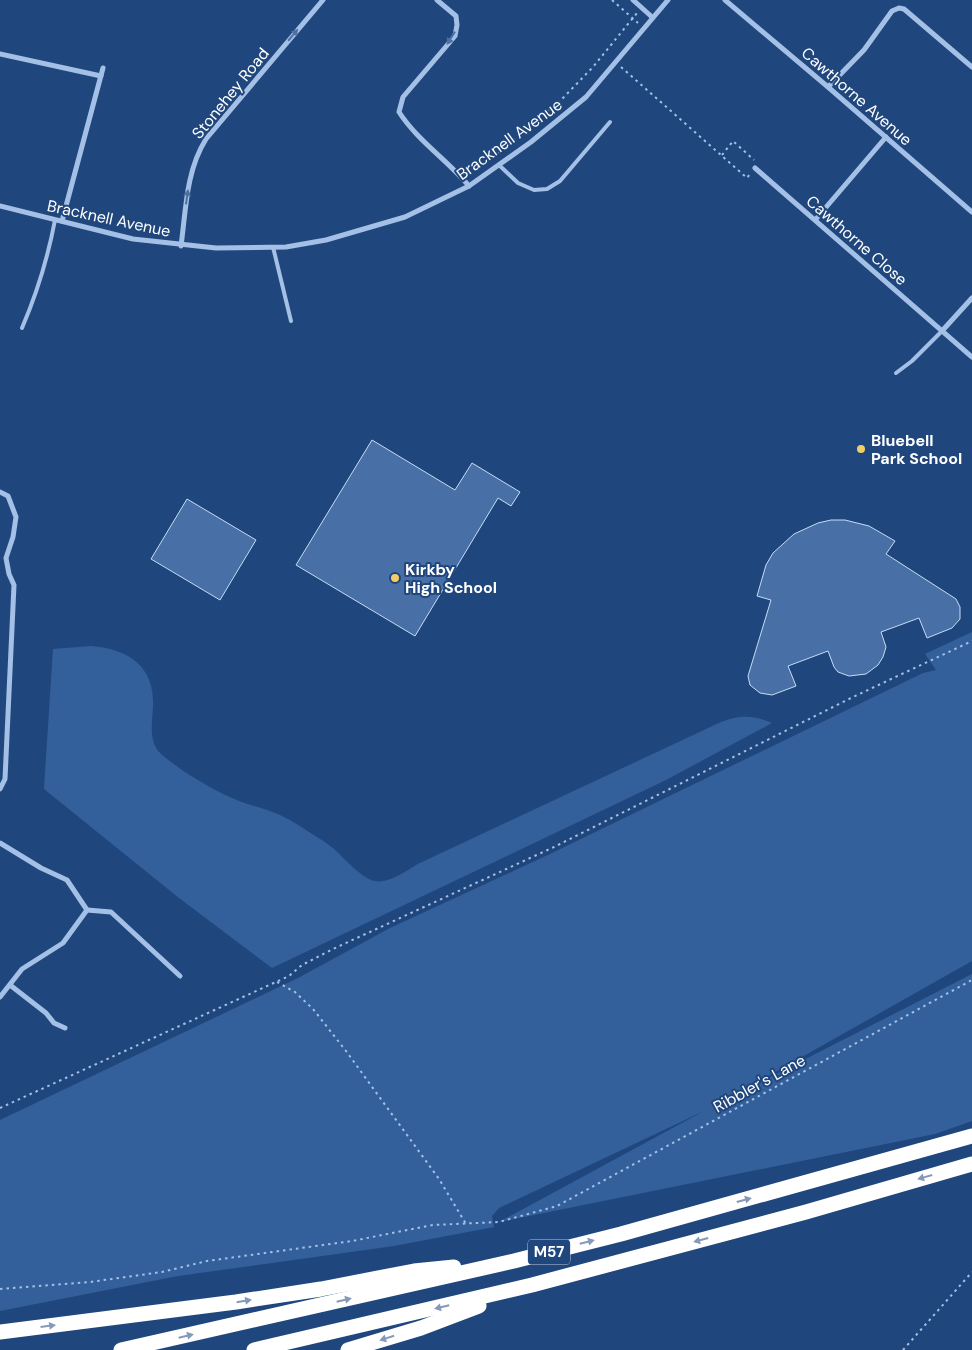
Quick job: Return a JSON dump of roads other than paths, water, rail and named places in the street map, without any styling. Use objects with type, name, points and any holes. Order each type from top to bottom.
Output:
[{"type":"highway","name":"M57","points":[[121,1350],[514,1261],[640,1229],[972,1136]]},
{"type":"highway","name":"M57","points":[[254,1350],[532,1285],[806,1212],[972,1164]]},
{"type":"highway","name":"M57","points":[[0,1332],[236,1302],[321,1289],[414,1271],[514,1261]]},
{"type":"highway","name":"M57","points":[[348,1350],[421,1328],[532,1285]]},
{"type":"street","name":"Stonehey Road","points":[[181,246],[190,179],[198,151],[323,0]]},
{"type":"street","points":[[437,0],[456,16],[455,36],[403,97],[399,112],[406,124],[461,176],[469,186]]},
{"type":"street","points":[[633,0],[652,17]]},
{"type":"street","name":"Bracknell Avenue","points":[[0,206],[133,239],[181,246],[216,248],[286,247],[326,240],[405,217],[469,186],[532,142],[586,97],[668,0]]},
{"type":"street","name":"Cawthorne Avenue","points":[[725,0],[972,212]]},
{"type":"street","points":[[828,87],[864,50],[892,11],[899,8],[904,9],[972,67]]},
{"type":"street","points":[[0,54],[101,76]]},
{"type":"street","points":[[62,221],[103,68]]},
{"type":"street","points":[[816,220],[886,137]]},
{"type":"street","name":"Cawthorne Close","points":[[755,168],[972,357]]},
{"type":"street","points":[[942,331],[972,298]]},
{"type":"street","points":[[0,492],[8,496],[16,516],[13,538],[6,558],[9,574],[14,585],[5,778],[0,789]]},
{"type":"street","points":[[0,843],[41,868],[67,880],[87,910]]},
{"type":"street","points":[[87,910],[111,912],[180,976]]},
{"type":"street","points":[[0,996],[22,969],[63,943],[87,910]]},
{"type":"street","points":[[10,985],[46,1013],[54,1023],[65,1028]]},
{"type":"lane","points":[[500,165],[518,184],[534,190],[547,189],[560,181],[610,122]]},
{"type":"lane","points":[[22,328],[32,304],[51,242],[55,220]]},
{"type":"lane","points":[[273,247],[291,321]]},
{"type":"lane","points":[[896,373],[912,361],[942,331]]},
{"type":"place","name":"Bluebell Park School","points":[[861,449]]},
{"type":"place","name":"Kirkby High School","points":[[395,578]]}]
